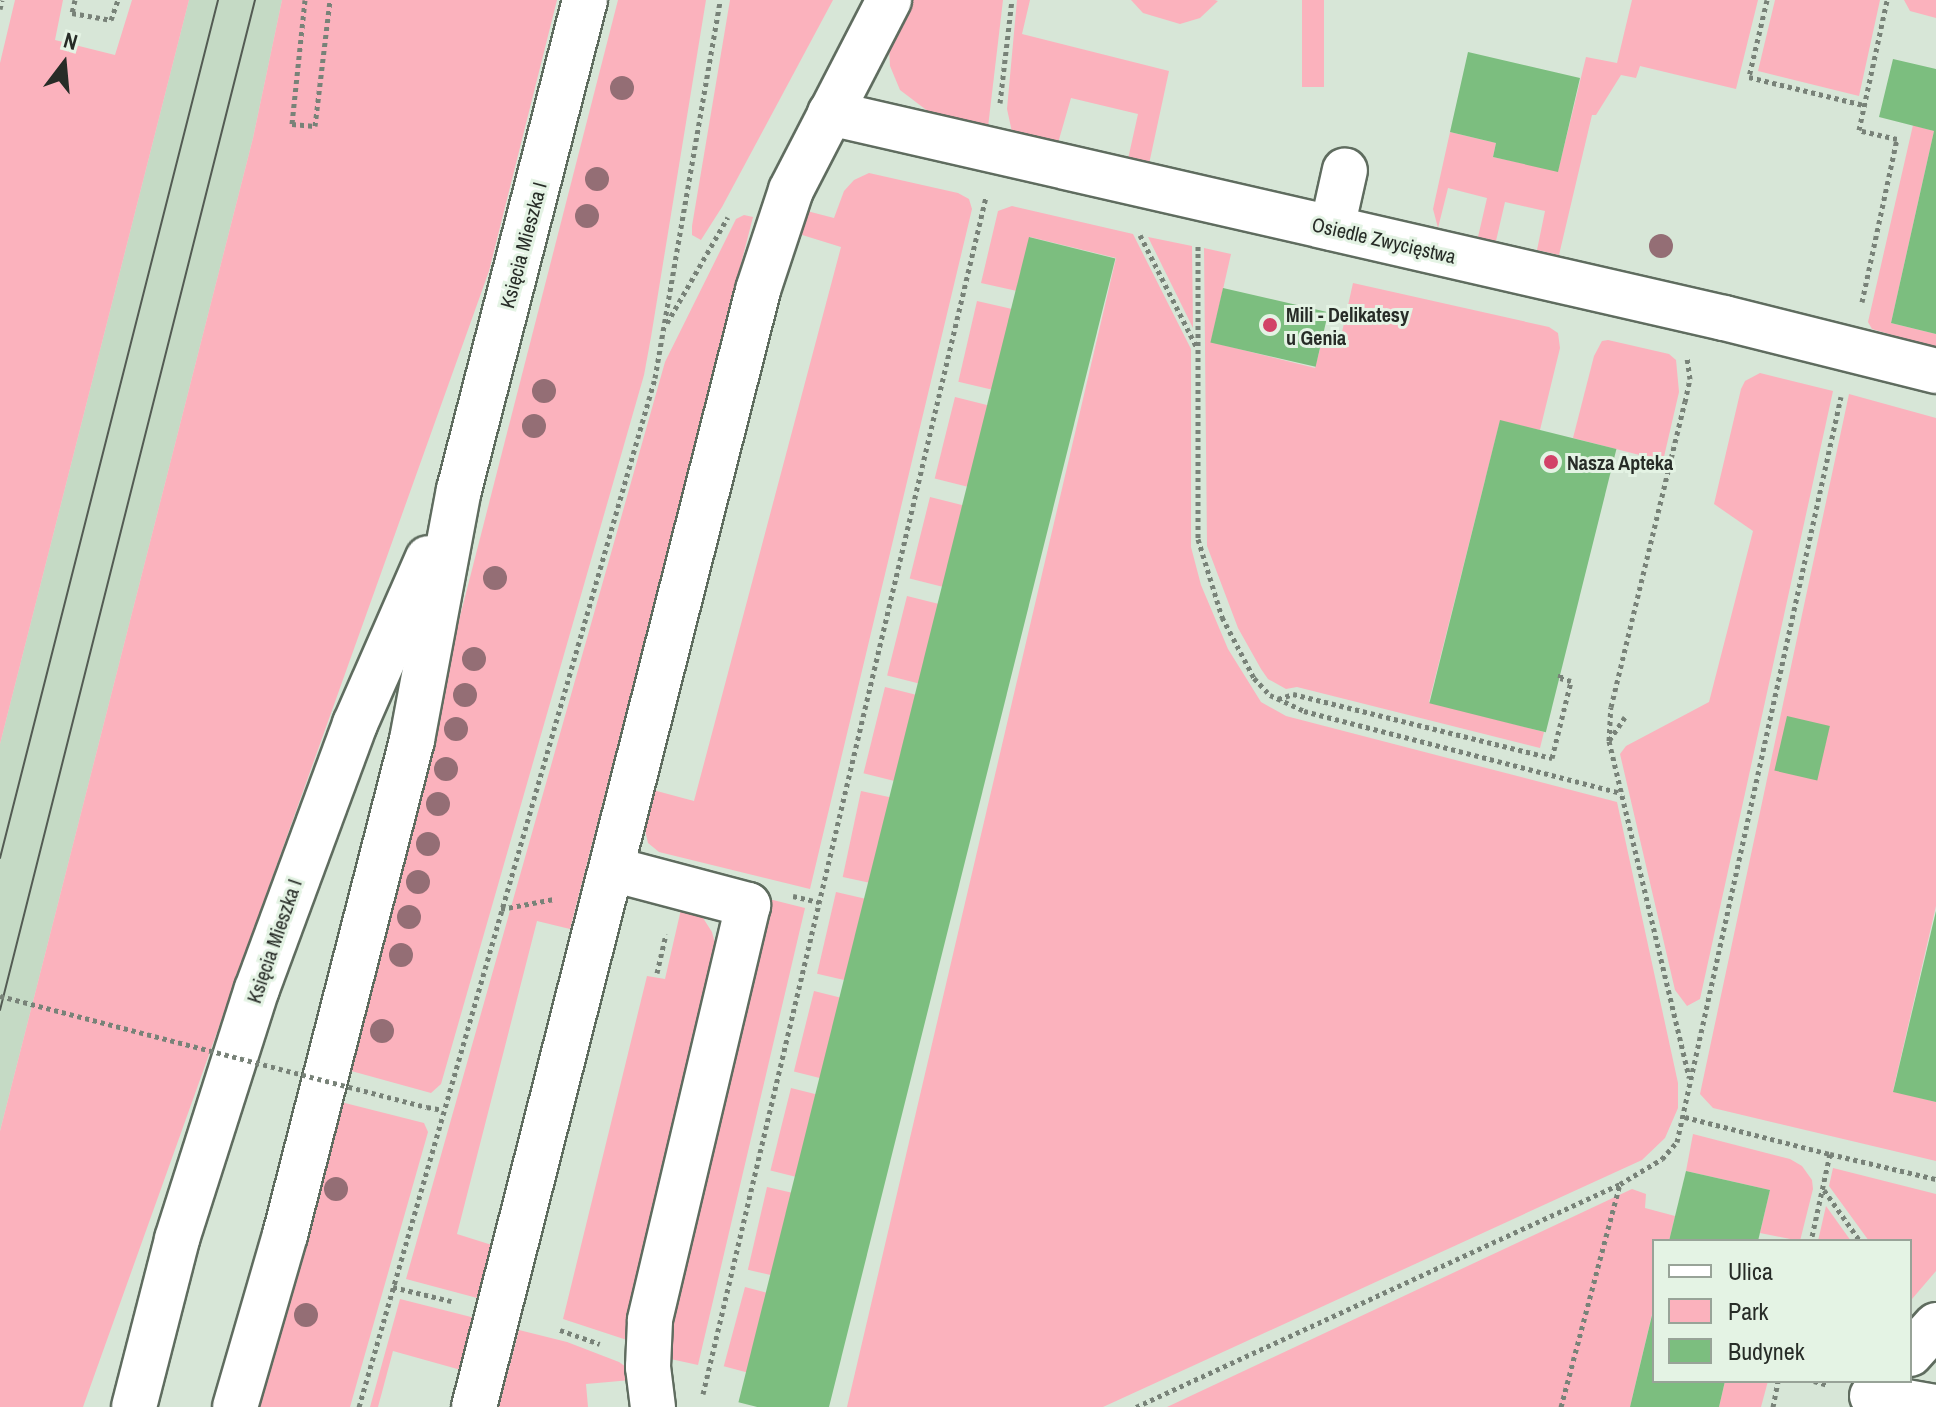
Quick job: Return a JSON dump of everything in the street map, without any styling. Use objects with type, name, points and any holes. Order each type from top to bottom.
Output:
[{"type":"street","name":"Księcia Mieszka I","points":[[235,1407],[285,1235],[412,740],[459,490],[585,0]]},
{"type":"street","points":[[474,1407],[758,290],[791,190],[889,0]]},
{"type":"street","name":"Osiedle Zwycięstwa","points":[[830,113],[1724,318],[1936,371]]},
{"type":"street","points":[[1332,228],[1345,170]]},
{"type":"street","name":"Księcia Mieszka I","points":[[134,1407],[177,1239],[262,974],[355,724],[459,490]]},
{"type":"street","points":[[612,869],[748,905],[650,1321],[653,1407]]},
{"type":"street","points":[[1912,1352],[1936,1325]]},
{"type":"street","points":[[1874,1395],[1936,1407]]},
{"type":"path","points":[[0,9],[2,0]]},
{"type":"path","points":[[75,0],[72,13],[111,20],[118,0]]},
{"type":"path","points":[[305,0],[292,124],[315,126],[330,0]]},
{"type":"path","points":[[359,1407],[655,378],[720,0]]},
{"type":"path","points":[[999,114],[1012,0]]},
{"type":"path","points":[[1767,0],[1749,77],[1864,105]]},
{"type":"path","points":[[1860,310],[1897,139],[1859,130],[1887,0]]},
{"type":"path","points":[[700,1407],[989,184]]},
{"type":"path","points":[[1136,227],[1197,348]]},
{"type":"path","points":[[1198,241],[1201,553],[1238,652],[1254,678],[1277,699],[1304,711],[1622,793]]},
{"type":"path","points":[[1684,352],[1690,370],[1685,402],[1611,707],[1609,741],[1690,1083]]},
{"type":"path","points":[[1136,1407],[1620,1184],[1662,1159],[1677,1142],[1685,1117],[1844,386]]},
{"type":"path","points":[[1277,699],[1297,695],[1552,758],[1571,681],[1560,678],[1561,673]]},
{"type":"path","points":[[1609,741],[1625,717]]},
{"type":"path","points":[[0,996],[443,1110]]},
{"type":"path","points":[[1685,1117],[1936,1179]]},
{"type":"path","points":[[1811,1239],[1830,1154]]},
{"type":"path","points":[[1561,1407],[1620,1184]]},
{"type":"path","points":[[1823,1189],[1859,1239]]},
{"type":"path","points":[[393,1287],[462,1304]]},
{"type":"path","points":[[560,1330],[604,1345]]},
{"type":"path","points":[[1773,1407],[1778,1383]]},
{"type":"shaded area","points":[[189,0],[282,0],[253,138],[0,1131],[0,744]]},
{"type":"green space","points":[[15,0],[63,0],[55,40],[115,55],[132,0],[189,0],[0,744],[0,63]]},
{"type":"green space","points":[[282,0],[557,0],[489,271],[83,1407],[0,1407],[0,1131],[253,138]]},
{"type":"green space","points":[[618,0],[706,0],[651,337],[644,375],[441,1084],[431,1093],[344,1069]]},
{"type":"green space","points":[[730,0],[833,0],[722,207],[701,240],[692,235],[692,226]]},
{"type":"green space","points":[[911,0],[1003,0],[988,127],[929,112],[900,90],[890,66],[889,47]]},
{"type":"green space","points":[[1017,0],[1030,0],[1022,34],[1169,71],[1149,164],[1128,159],[1138,114],[1071,98],[1058,143],[1012,132],[1007,109]]},
{"type":"green space","points":[[1131,0],[1218,1],[1200,18],[1180,24],[1143,13]]},
{"type":"green space","points":[[1302,0],[1324,0],[1324,87],[1302,87]]},
{"type":"green space","points":[[1632,0],[1758,0],[1736,89],[1640,66],[1636,78],[1621,75],[1596,115],[1592,115],[1559,255],[1537,250],[1545,211],[1505,202],[1496,241],[1478,237],[1487,198],[1448,188],[1438,228],[1433,209],[1450,132],[1496,143],[1493,157],[1558,171],[1586,57],[1617,63]]},
{"type":"green space","points":[[1775,0],[1880,0],[1859,96],[1758,71]]},
{"type":"green space","points":[[1904,0],[1936,0],[1936,18],[1910,11]]},
{"type":"green space","points":[[1913,125],[1934,131],[1891,323],[1936,334],[1936,348],[1872,329],[1868,322]]},
{"type":"green space","points":[[869,173],[958,193],[969,199],[972,209],[810,889],[659,852],[648,843],[644,826],[653,790],[694,801],[841,247],[799,234],[807,211],[834,218],[844,191],[854,180]]},
{"type":"green space","points":[[1012,206],[1133,234],[1191,349],[1191,547],[1201,585],[1228,649],[1261,702],[1286,716],[1617,802],[1678,1083],[1678,1108],[1665,1138],[1642,1160],[1103,1407],[847,1407],[1116,258],[1030,237],[1017,291],[981,283],[998,211]]},
{"type":"green space","points":[[744,215],[753,217],[570,929],[537,921],[457,1234],[495,1246],[481,1299],[406,1279],[665,362],[736,219]]},
{"type":"green space","points":[[1148,237],[1192,246],[1193,328]]},
{"type":"green space","points":[[1204,248],[1231,254],[1211,342],[1315,368],[1323,337],[1340,341],[1353,283],[1549,327],[1558,333],[1560,348],[1540,430],[1500,421],[1429,702],[1544,732],[1540,748],[1297,687],[1286,689],[1268,679],[1261,669],[1238,628],[1207,546]]},
{"type":"green space","points":[[977,301],[1012,309],[993,390],[958,382]]},
{"type":"green space","points":[[1602,341],[1669,354],[1676,360],[1679,392],[1663,461],[1573,438],[1594,356]]},
{"type":"green space","points":[[1760,373],[1833,391],[1700,999],[1687,1006],[1675,990],[1620,754],[1626,746],[1709,702],[1753,531],[1714,504],[1741,389],[1745,381]]},
{"type":"green space","points":[[1849,394],[1936,418],[1936,906],[1893,1091],[1936,1102],[1936,1161],[1713,1108],[1700,1094]]},
{"type":"green space","points":[[955,397],[990,406],[970,487],[935,479]]},
{"type":"green space","points":[[930,497],[967,506],[947,588],[910,579]]},
{"type":"green space","points":[[907,596],[943,605],[923,685],[887,676]]},
{"type":"green space","points":[[885,687],[922,696],[900,783],[863,773]]},
{"type":"green space","points":[[861,791],[898,799],[880,885],[843,877]]},
{"type":"green space","points":[[836,892],[874,901],[855,983],[817,974]]},
{"type":"green space","points":[[765,898],[805,908],[698,1365],[666,1358],[664,1348]]},
{"type":"green space","points":[[682,905],[703,918],[712,932],[717,951],[633,1342],[563,1319],[647,976],[665,979]]},
{"type":"green space","points":[[814,991],[851,1000],[831,1081],[794,1072]]},
{"type":"green space","points":[[791,1088],[828,1097],[807,1180],[770,1170]]},
{"type":"green space","points":[[337,1101],[424,1123],[428,1132],[350,1407],[258,1407]]},
{"type":"green space","points":[[1693,1134],[1790,1159],[1802,1166],[1812,1180],[1813,1189],[1800,1239],[1760,1233],[1770,1190],[1686,1171]]},
{"type":"green space","points":[[1833,1168],[1936,1194],[1936,1271],[1912,1299],[1912,1239],[1868,1239],[1829,1186]]},
{"type":"green space","points":[[767,1187],[805,1196],[786,1279],[748,1270]]},
{"type":"green space","points":[[1632,1189],[1646,1194],[1645,1208],[1675,1216],[1669,1239],[1652,1239],[1652,1314],[1630,1407],[1167,1407]]},
{"type":"green space","points":[[1826,1206],[1850,1239],[1818,1239]]},
{"type":"green space","points":[[745,1287],[782,1297],[760,1376],[724,1366]]},
{"type":"green space","points":[[400,1299],[475,1318],[461,1370],[393,1351],[378,1407],[370,1407]]},
{"type":"green space","points":[[519,1330],[567,1342],[619,1362],[629,1369],[631,1380],[586,1384],[588,1407],[499,1407]]},
{"type":"green space","points":[[1725,1383],[1767,1383],[1761,1407],[1719,1407]]},
{"type":"building","points":[[1468,52],[1580,78],[1558,172],[1493,157],[1496,143],[1450,132]]},
{"type":"building","points":[[1893,59],[1936,69],[1936,334],[1891,323],[1934,131],[1879,117]]},
{"type":"building","points":[[1029,237],[1115,259],[829,1407],[757,1407],[738,1402]]},
{"type":"building","name":"Mili - Delikatesy u Genia","points":[[1223,288],[1328,312],[1316,367],[1210,343]]},
{"type":"building","points":[[1500,420],[1616,449],[1546,732],[1429,703]]},
{"type":"building","points":[[1787,716],[1830,726],[1817,780],[1774,771]]},
{"type":"building","points":[[1936,911],[1936,1102],[1893,1092]]},
{"type":"building","points":[[1686,1171],[1770,1190],[1758,1239],[1669,1239]]},
{"type":"building","points":[[1652,1315],[1652,1383],[1725,1383],[1719,1407],[1630,1407]]},
{"type":"tram line","points":[[0,858],[218,0]]},
{"type":"tram line","points":[[0,1010],[255,0]]},
{"type":"place","name":"Mili - Delikatesy u Genia","points":[[1270,325]]},
{"type":"place","name":"Nasza Apteka","points":[[1551,462]]}]
